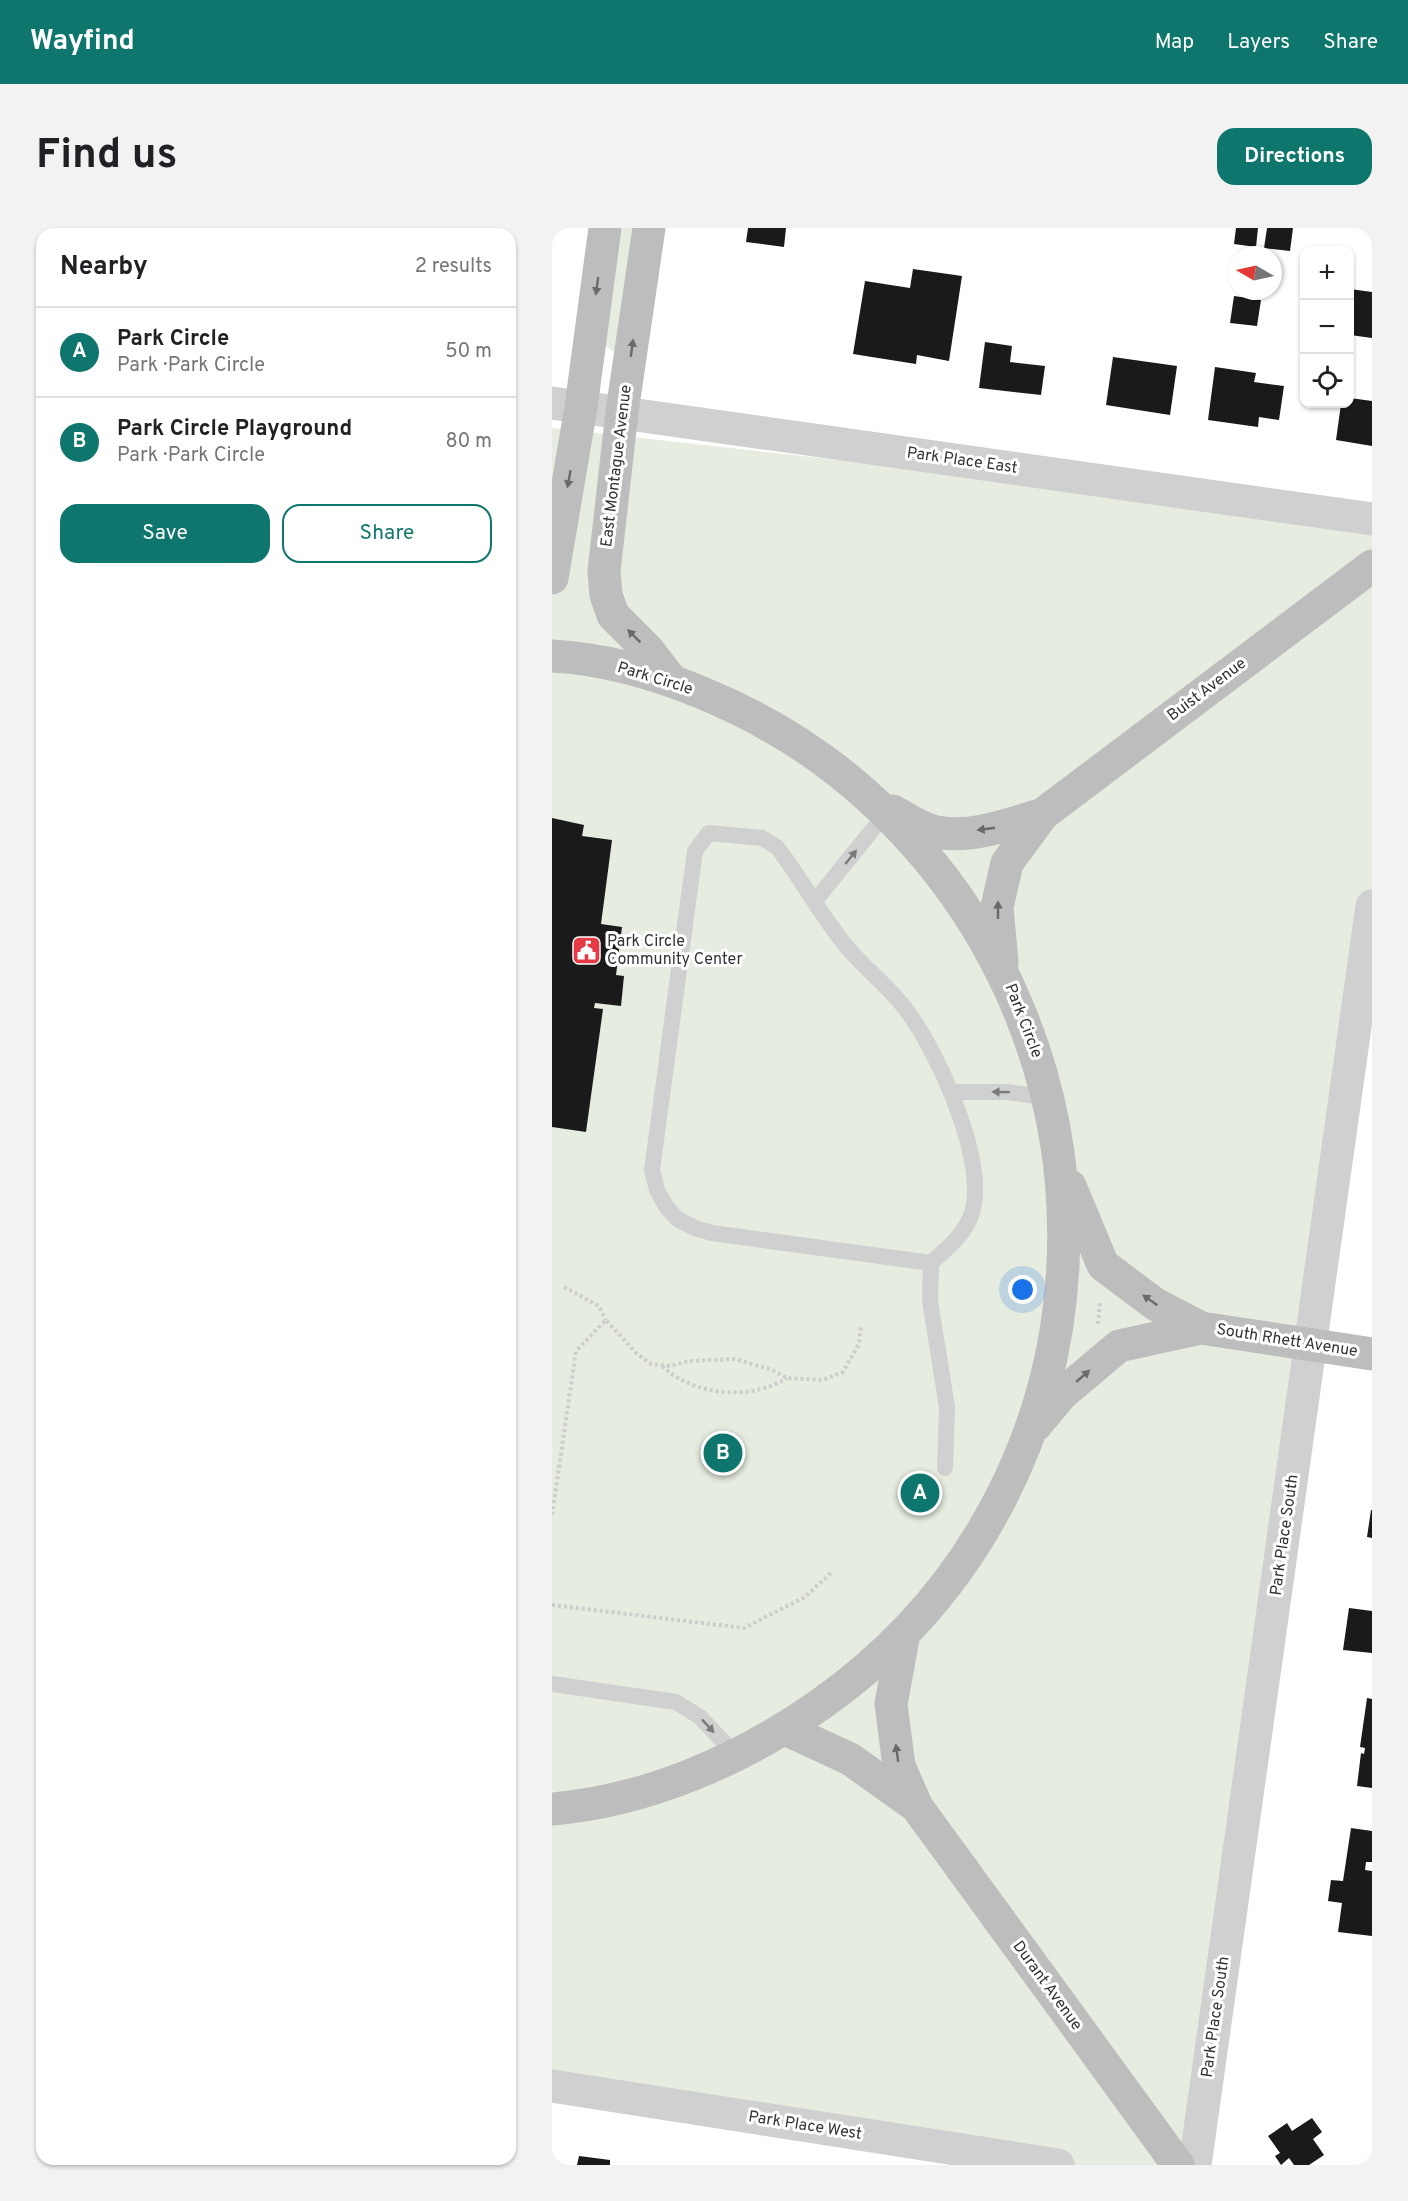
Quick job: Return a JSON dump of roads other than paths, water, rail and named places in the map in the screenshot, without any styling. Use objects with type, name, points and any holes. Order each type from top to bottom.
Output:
[{"type":"street","points":[[552,578],[566,405],[605,228]]},
{"type":"street","name":"East Montague Avenue","points":[[648,228],[622,412],[604,571],[606,595],[613,615],[648,650],[672,681]]},
{"type":"street","name":"Park Place East","points":[[566,405],[1372,519]]},
{"type":"street","name":"Buist Avenue","points":[[1002,969],[997,907],[999,889],[1006,863],[1043,814],[1372,566]]},
{"type":"street","name":"Park Circle","points":[[552,656],[573,657],[672,681],[745,711],[813,752],[880,807],[946,879],[1002,969],[1030,1031],[1049,1098],[1061,1165],[1065,1226],[1062,1286],[1049,1364],[1029,1434],[994,1509],[971,1546],[953,1574],[904,1633],[848,1685],[785,1729],[736,1755],[645,1791],[552,1809]]},
{"type":"street","name":"Buist Avenue","points":[[880,807],[923,828],[937,832],[957,833],[995,828],[1043,814]]},
{"type":"street","name":"Park Place South","points":[[1195,2165],[1372,906]]},
{"type":"street","name":"South Rhett Avenue","points":[[1061,1165],[1103,1265],[1155,1304],[1201,1328],[1372,1354]]},
{"type":"street","name":"South Rhett Avenue","points":[[1029,1434],[1062,1394],[1119,1346],[1201,1328]]},
{"type":"street","name":"Durant Avenue","points":[[904,1633],[891,1704],[899,1767],[917,1808],[1178,2165]]},
{"type":"street","name":"Durant Avenue","points":[[785,1729],[850,1759],[917,1808]]},
{"type":"street","name":"Park Place West","points":[[552,2086],[1058,2165]]},
{"type":"lane","points":[[815,901],[880,807]]},
{"type":"lane","points":[[932,1263],[712,1233],[677,1219],[657,1190],[652,1170],[695,851],[709,833],[762,838],[777,847],[839,938],[904,1007],[926,1039],[952,1092],[970,1151],[976,1189],[970,1218],[952,1243],[932,1263],[930,1302],[947,1407],[945,1468]]},
{"type":"lane","points":[[952,1092],[1008,1092],[1049,1098]]},
{"type":"lane","points":[[552,1684],[676,1702],[700,1718],[736,1755]]},
{"type":"place","name":"Park Circle Community Center","points":[[586,951]]},
{"type":"place","name":"Park Circle Playground","points":[[723,1453]]},
{"type":"place","name":"Park Circle","points":[[920,1493]]}]
